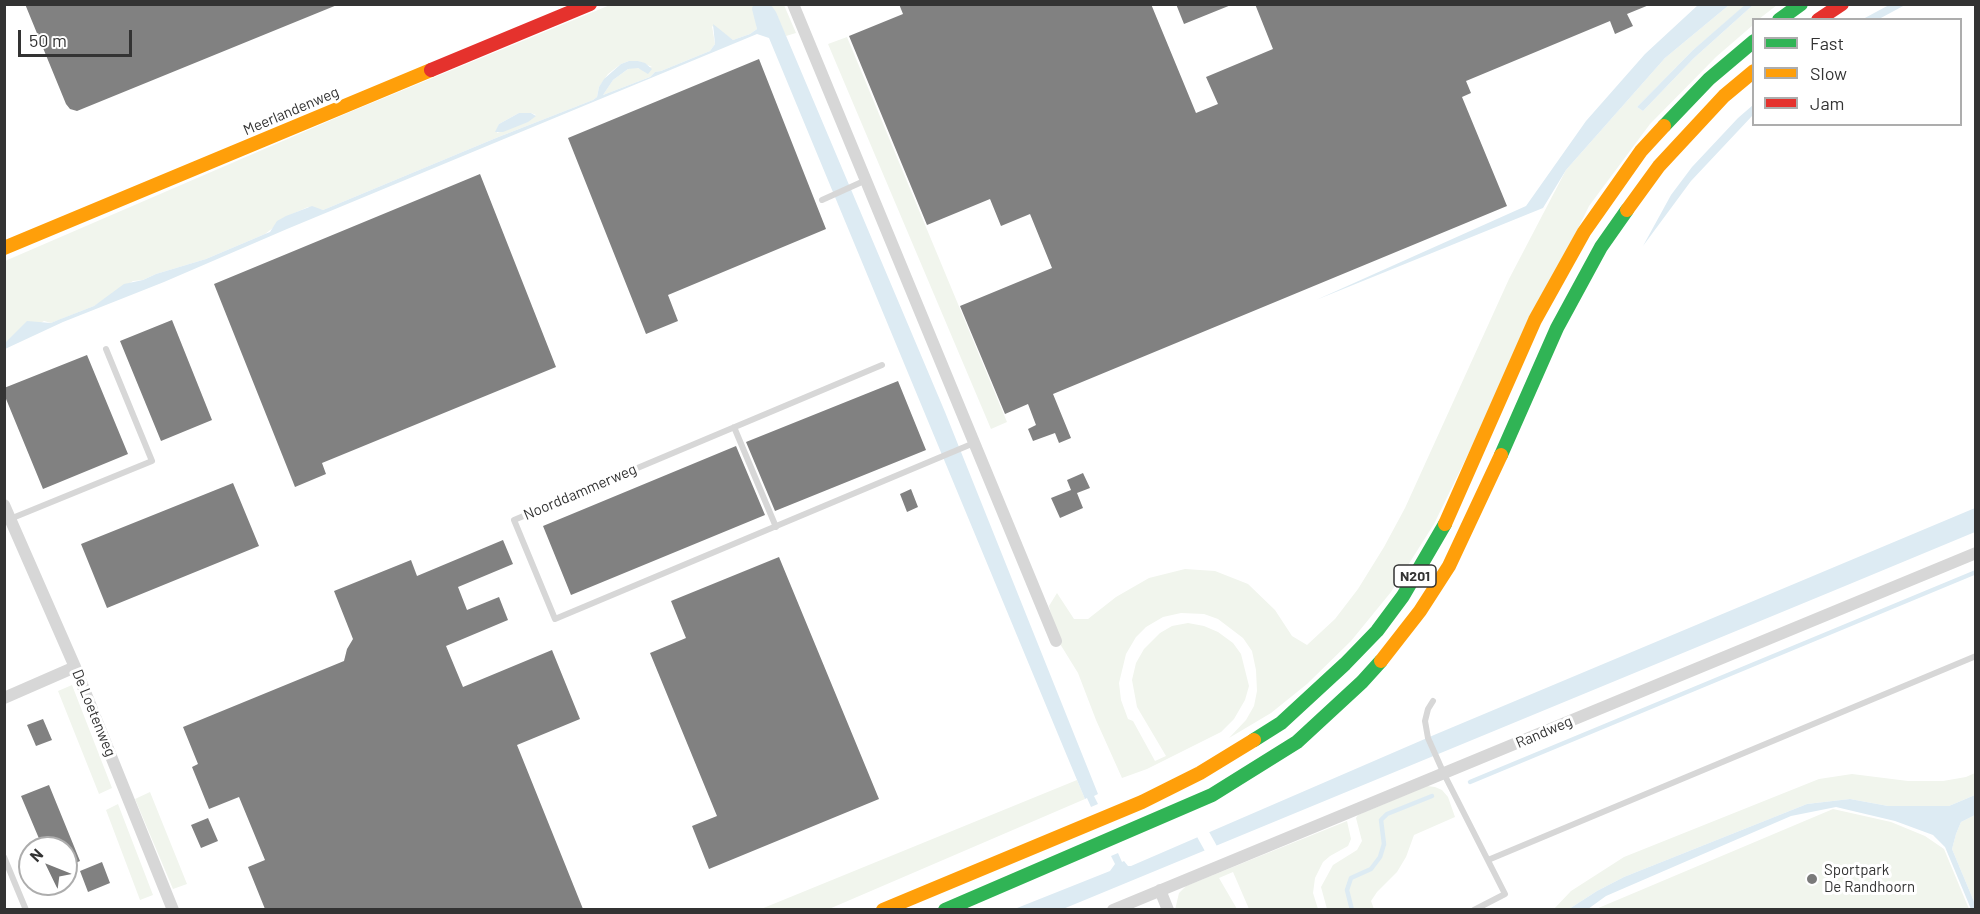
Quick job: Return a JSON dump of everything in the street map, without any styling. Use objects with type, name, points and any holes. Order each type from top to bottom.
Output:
[{"type":"main road","name":"Meerlandenweg","points":[[4,248],[590,4]]},
{"type":"main road","points":[[1782,18],[1801,4]]},
{"type":"main road","points":[[1821,18],[1842,4]]},
{"type":"main road","name":"N201","points":[[883,909],[1142,802],[1200,773],[1281,723],[1345,664],[1377,631],[1430,554],[1454,507],[1535,320],[1584,232],[1641,152],[1708,79],[1752,43]]},
{"type":"main road","name":"N201","points":[[945,909],[1149,824],[1212,795],[1297,742],[1362,682],[1396,644],[1449,566],[1473,518],[1557,328],[1601,247],[1659,166],[1724,96],[1752,73]]},
{"type":"street","points":[[792,4],[861,183],[1056,641]]},
{"type":"street","name":"De Loetenweg","points":[[4,505],[75,667],[173,909]]},
{"type":"street","name":"Randweg","points":[[1113,909],[1976,553]]},
{"type":"street","points":[[4,698],[75,667]]},
{"type":"street","points":[[1160,890],[1168,909]]},
{"type":"lane","points":[[824,200],[861,183]]},
{"type":"lane","points":[[10,519],[152,461],[106,349]]},
{"type":"lane","name":"Noorddammerweg","points":[[882,365],[514,520],[555,619],[971,444]]},
{"type":"lane","points":[[734,427],[776,527]]},
{"type":"lane","points":[[1488,860],[1976,656]]},
{"type":"lane","points":[[1433,701],[1425,721],[1428,738],[1505,894],[1474,909]]},
{"type":"lane","points":[[4,857],[26,909]]},
{"type":"shaded area","points":[[1746,4],[1753,5],[1694,58],[1643,111],[1637,107],[1693,50]]},
{"type":"shaded area","points":[[610,5],[753,5],[757,29],[750,34],[733,40],[712,26],[715,44],[710,51],[603,95],[613,80],[628,69],[652,67],[638,61],[621,64],[608,74],[599,87],[597,97],[593,100],[323,210],[308,207],[290,215],[265,234],[206,259],[143,280],[133,281],[94,306],[51,323],[44,321],[5,343],[5,261],[350,112]],"holes":[[[519,113],[536,115],[527,122],[497,133],[499,124]]]},
{"type":"shaded area","points":[[753,5],[771,5],[776,12],[945,412],[1098,794],[1094,796],[1098,804],[1091,807],[1087,798],[1085,799],[769,38],[757,34],[63,322],[5,349],[5,343],[27,321],[51,323],[94,306],[124,284],[206,259],[270,232],[277,221],[286,216],[312,206],[323,210],[593,100],[597,97],[604,79],[621,64],[638,61],[652,69],[648,74],[638,68],[628,69],[613,80],[603,95],[710,51],[715,44],[713,24],[733,40],[750,34],[757,29]]},
{"type":"shaded area","points":[[771,5],[784,5],[796,33],[786,36]]},
{"type":"shaded area","points":[[1698,5],[1729,5],[1665,58],[1566,170],[1543,208],[1316,300],[1526,206],[1586,121],[1645,54]]},
{"type":"shaded area","points":[[1729,5],[1746,5],[1693,50],[1637,107],[1643,111],[1694,58],[1753,5],[1777,5],[1760,18],[1752,18],[1752,26],[1716,57],[1650,124],[1589,206],[1434,524],[1391,592],[1351,641],[1307,684],[1271,713],[1229,738],[1246,720],[1254,706],[1257,691],[1252,651],[1243,638],[1218,619],[1204,614],[1181,613],[1163,617],[1146,627],[1136,637],[1126,654],[1119,683],[1121,700],[1128,719],[1133,721],[1155,761],[1166,756],[1137,707],[1132,680],[1136,663],[1144,649],[1160,633],[1172,626],[1188,623],[1218,632],[1233,643],[1241,654],[1249,686],[1245,700],[1234,719],[1221,732],[1147,769],[1122,778],[1078,673],[1057,639],[1049,606],[1057,593],[1074,619],[1088,619],[1116,597],[1149,578],[1185,569],[1215,571],[1248,584],[1275,610],[1292,636],[1307,645],[1335,619],[1358,589],[1384,547],[1405,508],[1509,279],[1566,170],[1665,58]]},
{"type":"shaded area","points":[[1889,5],[1905,5],[1881,18],[1865,18]]},
{"type":"shaded area","points":[[847,37],[1007,422],[991,429],[828,44]]},
{"type":"shaded area","points":[[1752,106],[1752,116],[1691,181],[1643,246],[1671,195],[1692,167]]},
{"type":"shaded area","points":[[519,113],[531,113],[536,116],[528,122],[503,132],[495,132],[499,124]]},
{"type":"shaded area","points":[[1975,508],[1975,532],[1063,909],[1012,910],[1110,871],[1115,864],[1111,856],[1118,853],[1122,862],[1131,866],[1434,735]]},
{"type":"shaded area","points":[[72,685],[112,788],[99,794],[58,691]]},
{"type":"shaded area","points":[[1975,773],[1975,795],[1949,806],[1888,806],[1850,799],[1807,804],[1624,877],[1569,909],[1553,910],[1571,891],[1624,857],[1819,779],[1852,774],[1908,781],[1943,781]]},
{"type":"shaded area","points":[[1077,780],[1085,799],[829,909],[761,909]]},
{"type":"shaded area","points":[[1427,786],[1442,790],[1448,797],[1455,817],[1414,835],[1406,857],[1397,872],[1371,901],[1374,909],[1327,909],[1321,887],[1333,865],[1357,850],[1362,841],[1356,818],[1358,815]]},
{"type":"shaded area","points":[[150,792],[187,884],[173,889],[135,799]]},
{"type":"shaded area","points":[[1975,795],[1975,815],[1961,822],[1952,849],[1975,909],[1971,909],[1945,847],[1933,835],[1895,821],[1836,807],[1791,816],[1606,896],[1588,909],[1569,909],[1624,877],[1807,804],[1850,799],[1888,806],[1949,806]]},
{"type":"shaded area","points":[[118,804],[153,895],[140,900],[106,810]]},
{"type":"shaded area","name":"Sportpark De Randhoorn","points":[[1833,809],[1891,822],[1925,836],[1944,849],[1969,909],[1596,909]]},
{"type":"shaded area","points":[[1975,815],[1975,904],[1952,849],[1961,822]]},
{"type":"shaded area","points":[[1347,821],[1351,839],[1348,846],[1323,862],[1315,878],[1313,893],[1318,909],[1249,909],[1233,872],[1219,878],[1237,909],[1175,910],[1179,893],[1186,886]]},
{"type":"pier","points":[[1208,830],[1218,848],[1206,853],[1196,835]]},
{"type":"building","points":[[25,4],[337,5],[77,111],[70,109],[66,104]]},
{"type":"building","points":[[899,4],[1151,4],[1196,113],[1218,104],[1206,77],[1273,49],[1255,4],[1649,5],[1627,14],[1633,26],[1615,34],[1610,21],[1466,81],[1471,93],[1462,97],[1507,206],[1053,394],[1071,438],[1059,443],[1055,433],[1033,441],[1028,429],[1036,425],[1028,404],[1005,414],[960,306],[1052,268],[1030,214],[1001,226],[990,199],[927,225],[849,36],[903,14]]},
{"type":"building","points":[[1176,4],[1231,4],[1231,5],[1184,24]]},
{"type":"building","points":[[759,59],[826,229],[668,295],[678,321],[646,334],[568,138]]},
{"type":"building","points":[[480,174],[556,367],[322,463],[326,474],[295,487],[214,284]]},
{"type":"building","points":[[172,320],[212,420],[161,441],[120,341]]},
{"type":"building","points":[[87,355],[128,454],[43,489],[4,394],[4,388]]},
{"type":"building","points":[[898,381],[926,450],[775,511],[746,442]]},
{"type":"building","points":[[736,446],[765,515],[571,595],[543,526]]},
{"type":"building","points":[[1083,473],[1090,488],[1077,493],[1083,508],[1060,518],[1051,498],[1071,490],[1067,480]]},
{"type":"building","points":[[233,483],[259,546],[107,608],[81,544]]},
{"type":"building","points":[[911,489],[918,507],[907,512],[900,494]]},
{"type":"building","points":[[503,540],[513,564],[458,587],[467,610],[499,597],[508,620],[446,646],[463,687],[552,650],[580,719],[517,745],[583,909],[265,909],[248,867],[265,860],[239,797],[209,809],[192,767],[198,764],[183,727],[344,661],[353,639],[334,591],[411,560],[417,576]]},
{"type":"building","points":[[779,557],[879,799],[709,869],[692,826],[717,816],[650,653],[686,638],[671,601]]},
{"type":"building","points":[[43,719],[52,740],[36,746],[27,725]]},
{"type":"building","points":[[49,785],[70,836],[38,836],[21,796]]},
{"type":"building","points":[[208,818],[218,841],[201,848],[191,825]]},
{"type":"building","points":[[102,862],[110,883],[88,892],[80,871]]},
{"type":"waterway","points":[[1470,782],[1976,572]]},
{"type":"waterway","points":[[1352,910],[1347,890],[1351,878],[1371,869],[1380,857],[1384,844],[1381,820],[1387,814],[1432,796]]},
{"type":"traffic: fast","points":[[1782,18],[1801,4]]},
{"type":"traffic: fast","points":[[1664,126],[1709,79],[1752,43]]},
{"type":"traffic: fast","points":[[1501,455],[1557,328],[1601,247],[1627,210]]},
{"type":"traffic: fast","points":[[1254,740],[1281,723],[1377,631],[1403,596],[1445,524]]},
{"type":"traffic: fast","points":[[945,910],[1212,795],[1297,742],[1362,682],[1381,661]]},
{"type":"traffic: slow","points":[[4,248],[431,70]]},
{"type":"traffic: slow","points":[[1627,210],[1659,166],[1724,96],[1752,73]]},
{"type":"traffic: slow","points":[[1445,524],[1535,320],[1584,232],[1641,151],[1664,126]]},
{"type":"traffic: slow","points":[[1381,661],[1420,611],[1449,566],[1501,455]]},
{"type":"traffic: slow","points":[[883,910],[1142,802],[1200,773],[1254,740]]},
{"type":"traffic: jam","points":[[431,70],[590,4]]},
{"type":"traffic: jam","points":[[1821,18],[1842,4]]},
{"type":"place","name":"Sportpark De Randhoorn","points":[[1812,879]]}]
